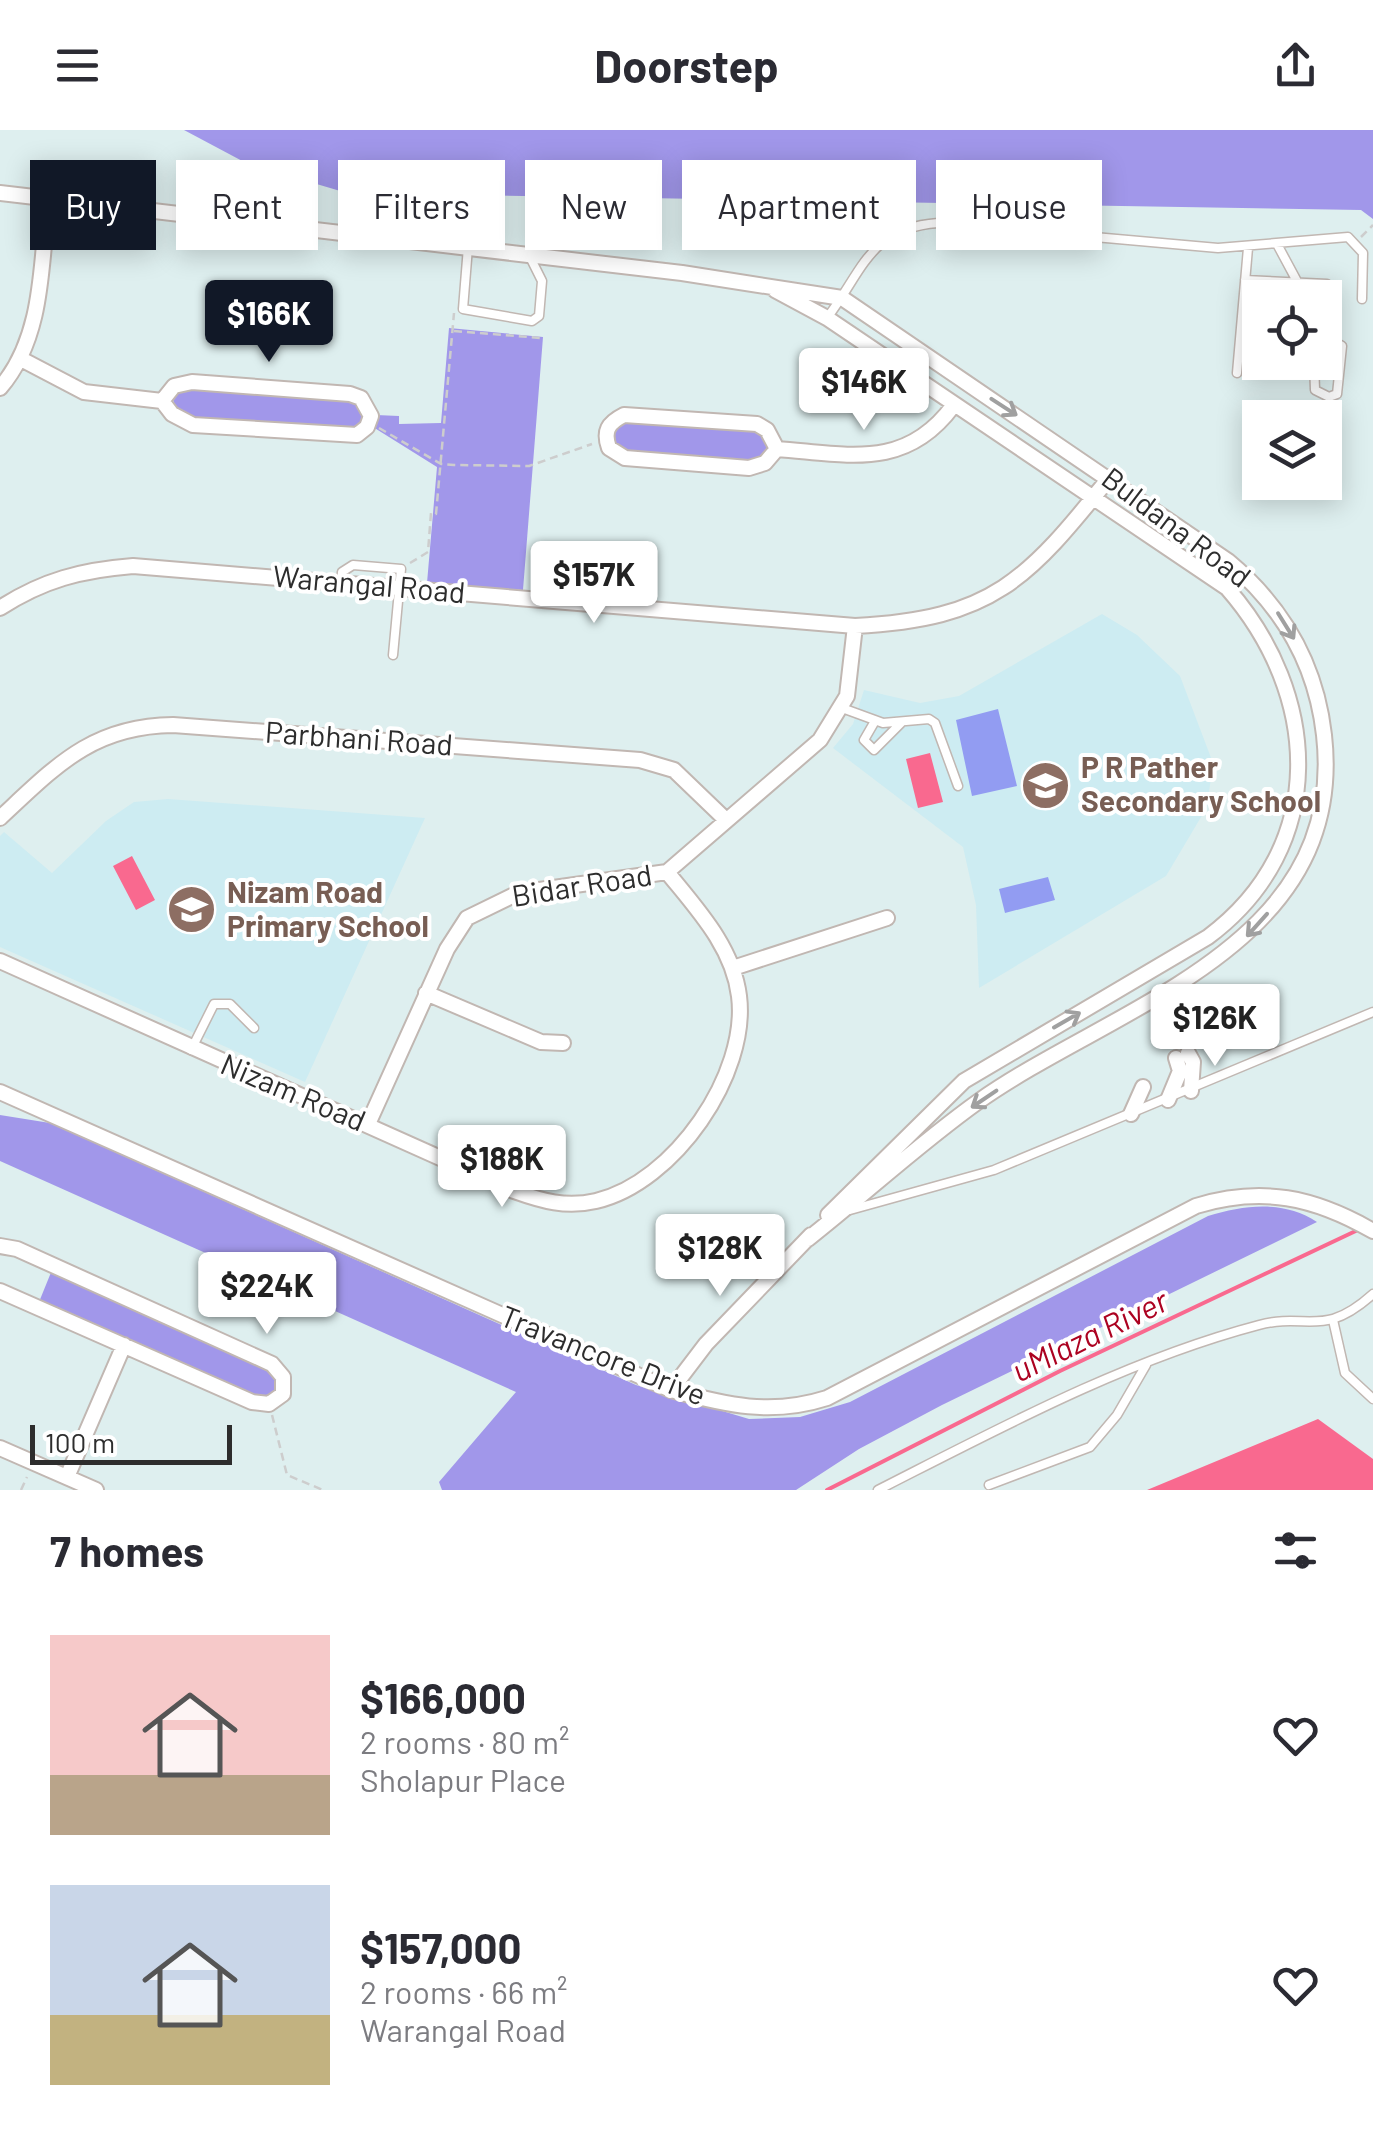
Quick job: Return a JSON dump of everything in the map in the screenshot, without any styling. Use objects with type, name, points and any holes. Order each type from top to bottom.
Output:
[{"type":"street","name":"Buldana Road","points":[[0,192],[30,196]]},
{"type":"street","name":"Buldana Road","points":[[156,212],[338,233]]},
{"type":"street","points":[[0,388],[21,359],[36,306],[42,250]]},
{"type":"street","name":"Buldana Road","points":[[488,250],[842,298],[1110,477],[1252,580],[1292,632],[1318,696],[1326,754],[1317,820],[1306,852],[1263,919],[1227,953],[979,1102],[808,1239]]},
{"type":"street","name":"Buldana Road","points":[[671,1390],[706,1344],[880,1160],[964,1081],[1224,925],[1259,884],[1287,835],[1296,802],[1298,735],[1281,669],[1265,638],[1227,588],[827,318],[766,285]]},
{"type":"street","points":[[21,359],[84,392],[162,401],[172,414],[192,424],[344,436],[357,435],[369,423],[368,405],[350,394],[192,382],[174,386],[162,401]]},
{"type":"street","points":[[776,449],[866,454],[899,451],[941,422],[953,406]]},
{"type":"street","points":[[624,415],[757,424],[767,430],[776,449],[765,463],[749,468],[626,458],[608,448],[606,439],[608,426],[624,415]]},
{"type":"street","name":"Warangal Road","points":[[0,608],[47,581],[118,567],[854,626],[920,620],[979,603],[1033,566],[1110,477]]},
{"type":"street","name":"Bidar Road","points":[[368,1124],[457,930],[488,904],[518,892],[667,872],[820,740],[842,708],[854,626]]},
{"type":"street","name":"Parbhani Road","points":[[0,818],[54,768],[101,736],[145,725],[173,724],[640,760],[674,770],[726,820]]},
{"type":"street","name":"Nizam Road","points":[[0,961],[191,1050],[542,1201],[568,1205],[618,1193],[658,1166],[714,1102],[733,1063],[742,1029],[733,968],[706,920],[667,872]]},
{"type":"street","points":[[733,968],[886,918]]},
{"type":"street","points":[[426,992],[541,1042],[563,1043]]},
{"type":"street","points":[[1168,1100],[1182,1056],[1192,1062],[1191,1091]]},
{"type":"street","points":[[1131,1114],[1143,1086]]},
{"type":"street","name":"Travancore Drive","points":[[0,1092],[671,1390],[749,1408],[801,1406],[852,1386],[1196,1206],[1256,1193],[1306,1200],[1373,1231]]},
{"type":"street","points":[[0,1246],[17,1249],[272,1364],[284,1384],[283,1394],[269,1404],[252,1402],[0,1291]]},
{"type":"street","points":[[67,1477],[124,1346]]},
{"type":"street","points":[[0,1448],[96,1490]]},
{"type":"lane","points":[[827,318],[866,257],[896,231],[914,225],[1248,248],[1348,238],[1356,241],[1363,253],[1362,300]]},
{"type":"lane","points":[[1276,244],[1297,280]]},
{"type":"lane","points":[[1245,280],[1248,248]]},
{"type":"lane","points":[[468,250],[463,309],[532,321],[538,316],[542,281],[529,254]]},
{"type":"lane","points":[[1236,373],[1242,311]]},
{"type":"lane","points":[[1315,380],[1315,390],[1329,397],[1337,394],[1338,380]]},
{"type":"lane","points":[[342,583],[342,572],[353,564],[401,569],[393,655]]},
{"type":"lane","points":[[842,708],[875,721],[929,719],[935,723],[958,786]]},
{"type":"lane","points":[[875,721],[864,740],[874,750],[902,722]]},
{"type":"lane","points":[[191,1050],[214,1004],[230,1004],[254,1028]]},
{"type":"lane","points":[[844,1210],[994,1170],[1373,1012]]},
{"type":"lane","points":[[878,1490],[1092,1386],[1260,1325],[1333,1320],[1373,1294]]},
{"type":"lane","points":[[1333,1320],[1345,1373],[1373,1400]]},
{"type":"lane","points":[[989,1485],[1090,1447],[1117,1416],[1146,1365]]},
{"type":"path","points":[[1356,241],[1373,225]]},
{"type":"path","points":[[401,569],[428,552],[441,464],[452,331],[541,338]]},
{"type":"path","points":[[369,423],[441,464],[530,466],[606,439]]},
{"type":"path","points":[[269,1404],[287,1475],[323,1490]]},
{"type":"path","points":[[20,1490],[34,1462]]},
{"type":"shaded area","points":[[184,130],[1373,130],[1373,219],[1361,210],[1102,206],[1102,160],[936,160],[936,203],[916,203],[916,160],[682,160],[682,199],[662,198],[662,160],[525,160],[525,196],[505,196],[505,160],[338,160],[338,190],[318,184],[318,160],[240,160]]},
{"type":"shaded area","points":[[449,328],[543,337],[523,590],[427,583],[437,467],[373,427],[376,415],[399,416],[399,424],[441,423]]},
{"type":"shaded area","points":[[184,386],[359,400],[367,421],[353,431],[186,417],[174,407],[173,393]]},
{"type":"shaded area","points":[[619,421],[747,428],[762,433],[768,450],[756,464],[638,455],[614,447],[611,430]]},
{"type":"shaded area","name":"P R Pather Secondary School","points":[[1102,614],[1137,635],[1180,676],[1213,763],[1207,807],[1166,876],[979,988],[976,905],[963,847],[833,748],[853,724],[864,690],[920,703],[959,696]]},
{"type":"shaded area","points":[[998,709],[1017,786],[972,796],[956,720]]},
{"type":"shaded area","points":[[930,753],[943,802],[918,808],[906,759]]},
{"type":"shaded area","name":"Nizam Road Primary School","points":[[168,799],[425,818],[305,1082],[0,947],[0,836],[4,832],[52,873],[106,821],[134,802]]},
{"type":"shaded area","points":[[132,856],[155,900],[136,910],[113,866]]},
{"type":"shaded area","points":[[1048,877],[1055,900],[1005,913],[999,889]]},
{"type":"shaded area","points":[[0,1115],[50,1123],[636,1385],[749,1419],[800,1417],[850,1402],[1208,1216],[1264,1207],[1291,1210],[1317,1222],[942,1405],[859,1449],[796,1490],[442,1490],[439,1482],[516,1392],[0,1161]]},
{"type":"shaded area","points":[[52,1270],[275,1372],[279,1386],[268,1398],[259,1398],[39,1302]]},
{"type":"shaded area","points":[[1318,1419],[1373,1459],[1373,1490],[1147,1490]]},
{"type":"waterway","name":"uMlaza River","points":[[827,1490],[1060,1371],[1362,1228]]},
{"type":"place","name":"P R Pather Secondary School","points":[[1046,785]]},
{"type":"place","name":"Nizam Road Primary School","points":[[192,910]]}]
